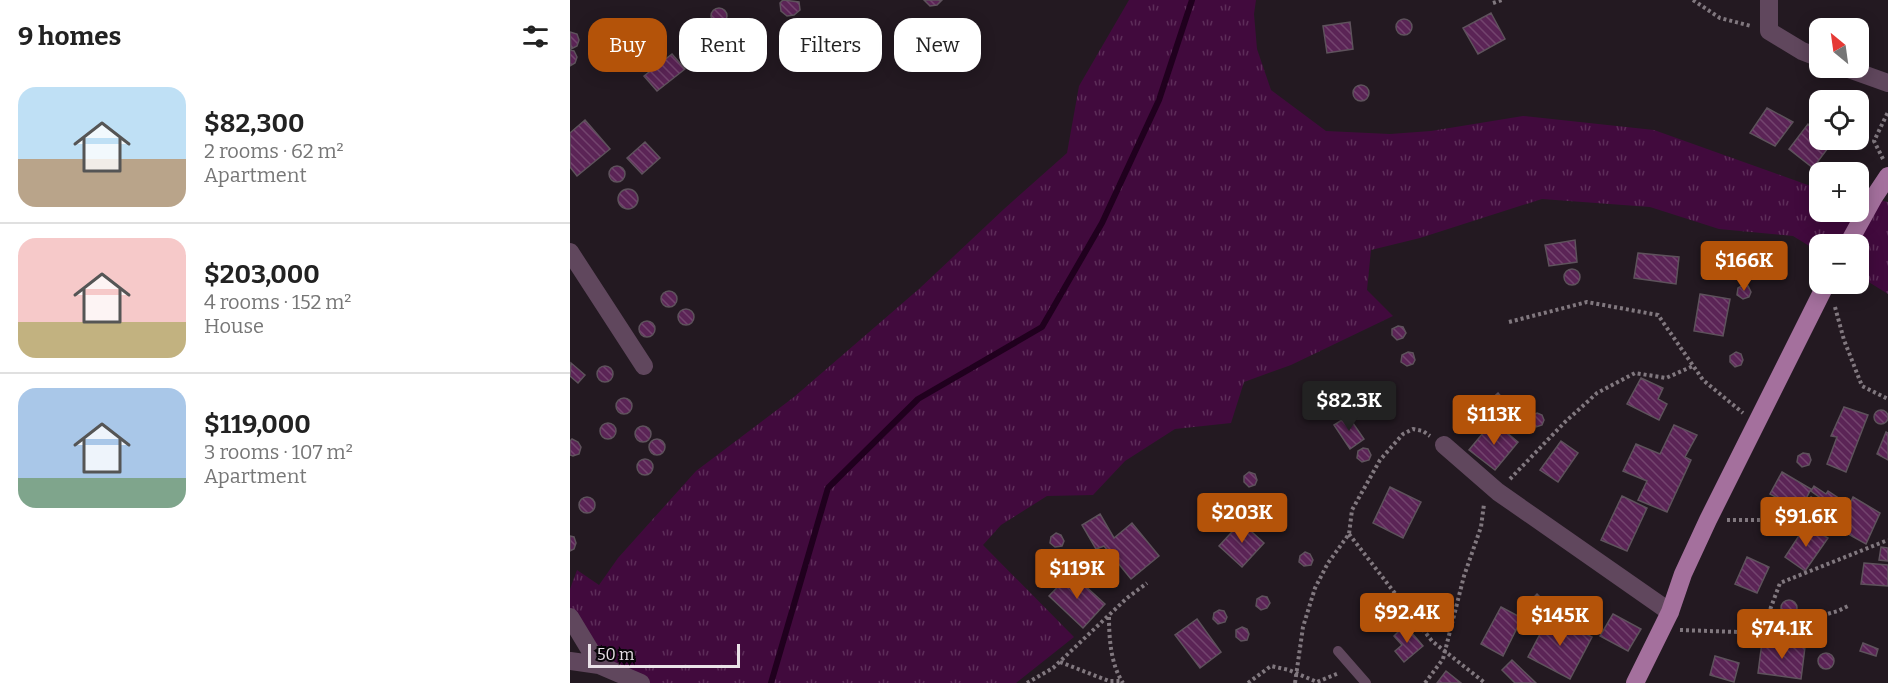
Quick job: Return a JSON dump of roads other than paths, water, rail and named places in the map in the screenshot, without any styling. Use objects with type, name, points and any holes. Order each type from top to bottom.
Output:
[{"type":"main road","points":[[1853,234],[1886,168]]},
{"type":"main road","points":[[1635,683],[1670,612],[1683,573],[1708,520],[1821,294]]},
{"type":"street","points":[[1769,0],[1769,31],[1809,54]]},
{"type":"street","points":[[1869,76],[1888,83]]},
{"type":"street","points":[[570,252],[644,366]]},
{"type":"street","points":[[1444,445],[1498,492],[1670,612]]},
{"type":"street","points":[[570,617],[599,664]]},
{"type":"street","points":[[570,661],[599,664],[641,683]]},
{"type":"lane","points":[[1338,651],[1365,683]]},
{"type":"waterway","points":[[771,683],[828,488],[918,399],[1042,327],[1102,223],[1159,100],[1192,0]]}]
